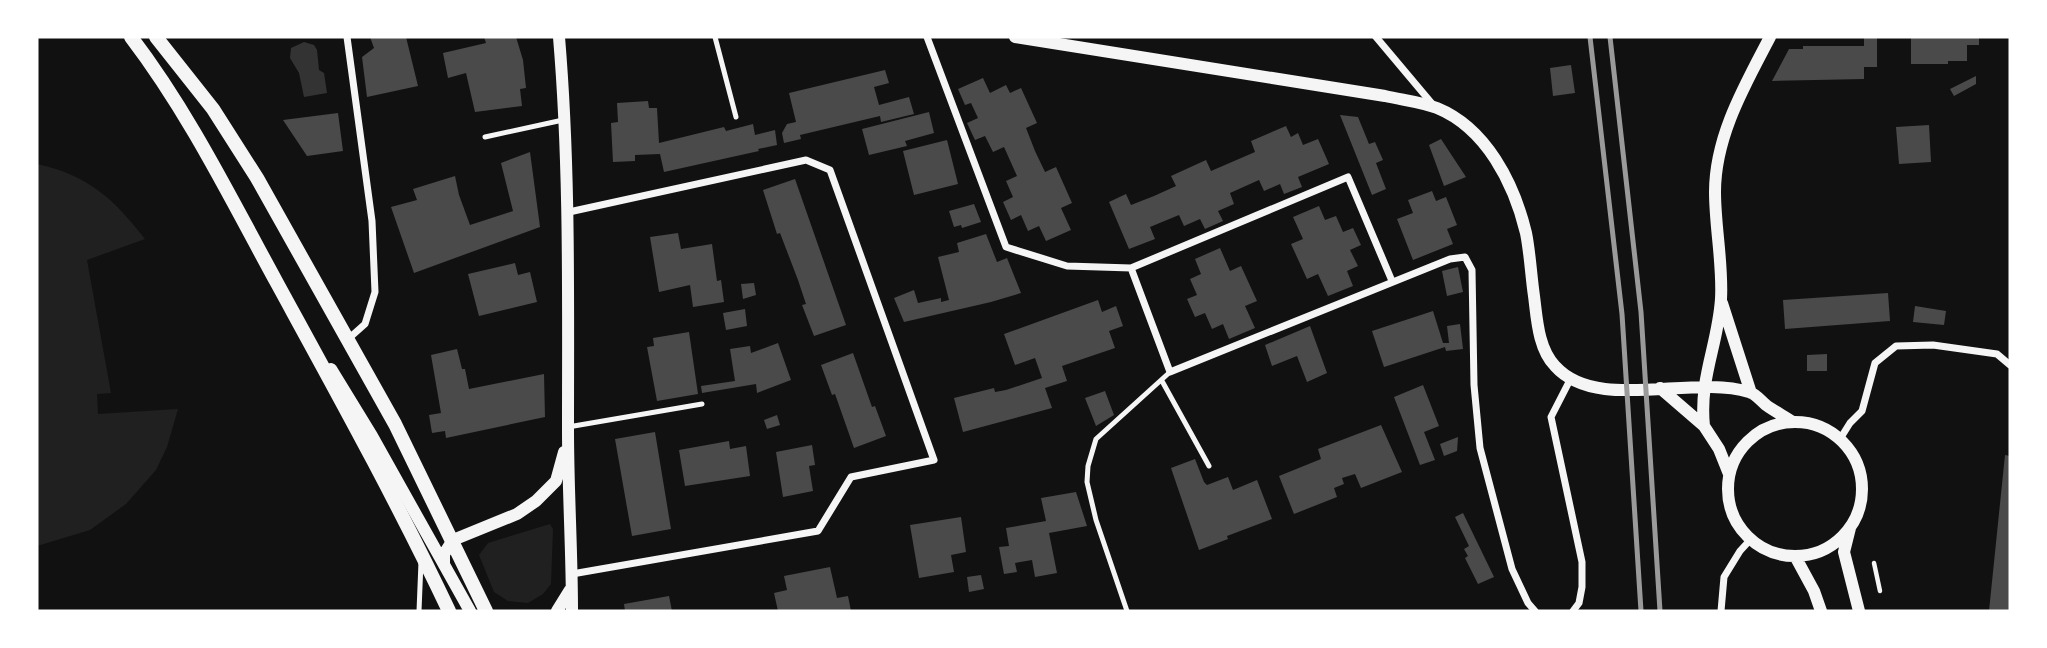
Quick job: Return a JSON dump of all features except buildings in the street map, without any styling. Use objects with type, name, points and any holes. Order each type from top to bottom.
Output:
[{"type":"main road","points":[[131,37],[155,68],[191,127],[272,273],[421,552],[449,611]]},
{"type":"main road","points":[[156,37],[213,109],[250,167],[394,424],[486,611]]},
{"type":"street","points":[[346,37],[372,221],[375,292],[365,324],[347,341]]},
{"type":"street","points":[[559,37],[566,119],[569,212],[568,432],[572,611]]},
{"type":"street","points":[[927,37],[1006,247],[1068,266],[1131,268],[1348,177],[1392,281]]},
{"type":"street","points":[[1014,37],[1385,96],[1436,108],[1461,121],[1490,149],[1508,183],[1525,232],[1539,332],[1546,353],[1555,367],[1589,387],[1609,391],[1704,386],[1751,393],[1793,422]]},
{"type":"street","points":[[1377,37],[1436,108]]},
{"type":"street","points":[[1704,426],[1704,386],[1721,298],[1715,191],[1720,146],[1745,85],[1770,37]]},
{"type":"street","points":[[569,212],[806,160],[830,170],[934,460],[850,477],[818,531],[572,580]]},
{"type":"street","points":[[1131,268],[1170,372],[1450,258],[1465,257],[1472,270],[1474,385],[1480,448],[1511,569],[1528,603],[1535,611]]},
{"type":"street","points":[[272,273],[372,436],[470,611]]},
{"type":"street","points":[[1721,298],[1751,393]]},
{"type":"street","points":[[1840,439],[1862,411],[1875,363],[1896,346],[1933,345],[1997,354],[2010,365]]},
{"type":"street","points":[[1571,378],[1551,417],[1582,562],[1582,587],[1573,611]]},
{"type":"street","points":[[1660,388],[1704,426],[1719,449],[1729,474]]},
{"type":"street","points":[[1850,527],[1825,548],[1795,556],[1771,552],[1751,539],[1739,526],[1731,509],[1728,492],[1729,474],[1738,454],[1752,437],[1772,426],[1793,422],[1826,429],[1840,439],[1853,454],[1860,472],[1862,491],[1859,510],[1850,527],[1844,552],[1859,611]]},
{"type":"street","points":[[441,596],[444,554],[453,540],[517,514],[536,501],[556,481],[568,432]]},
{"type":"street","points":[[1721,611],[1724,577],[1751,539]]},
{"type":"street","points":[[1795,556],[1814,591],[1821,611]]},
{"type":"street","points":[[557,611],[572,580]]},
{"type":"lane","points":[[715,37],[736,117]]},
{"type":"lane","points":[[485,137],[566,119]]},
{"type":"lane","points":[[1127,611],[1096,520],[1087,482],[1087,466],[1096,439],[1170,372]]},
{"type":"lane","points":[[1161,381],[1209,466]]},
{"type":"lane","points":[[568,432],[702,404]]},
{"type":"lane","points":[[419,611],[421,552]]},
{"type":"path","points":[[1874,563],[1880,592]]},
{"type":"shaded area","points":[[304,42],[314,45],[317,50],[319,70],[324,73],[327,93],[304,97],[299,73],[290,58],[291,48]]},
{"type":"shaded area","points":[[37,164],[71,175],[99,191],[145,239],[87,260],[111,393],[97,394],[98,414],[178,409],[167,447],[156,470],[126,504],[90,530],[37,546]]},
{"type":"shaded area","points":[[550,524],[553,529],[551,584],[543,594],[528,603],[508,601],[494,592],[479,555],[488,543]]},
{"type":"railway","points":[[1590,37],[1622,314],[1641,611]]},
{"type":"railway","points":[[1610,37],[1641,312],[1660,611]]}]
